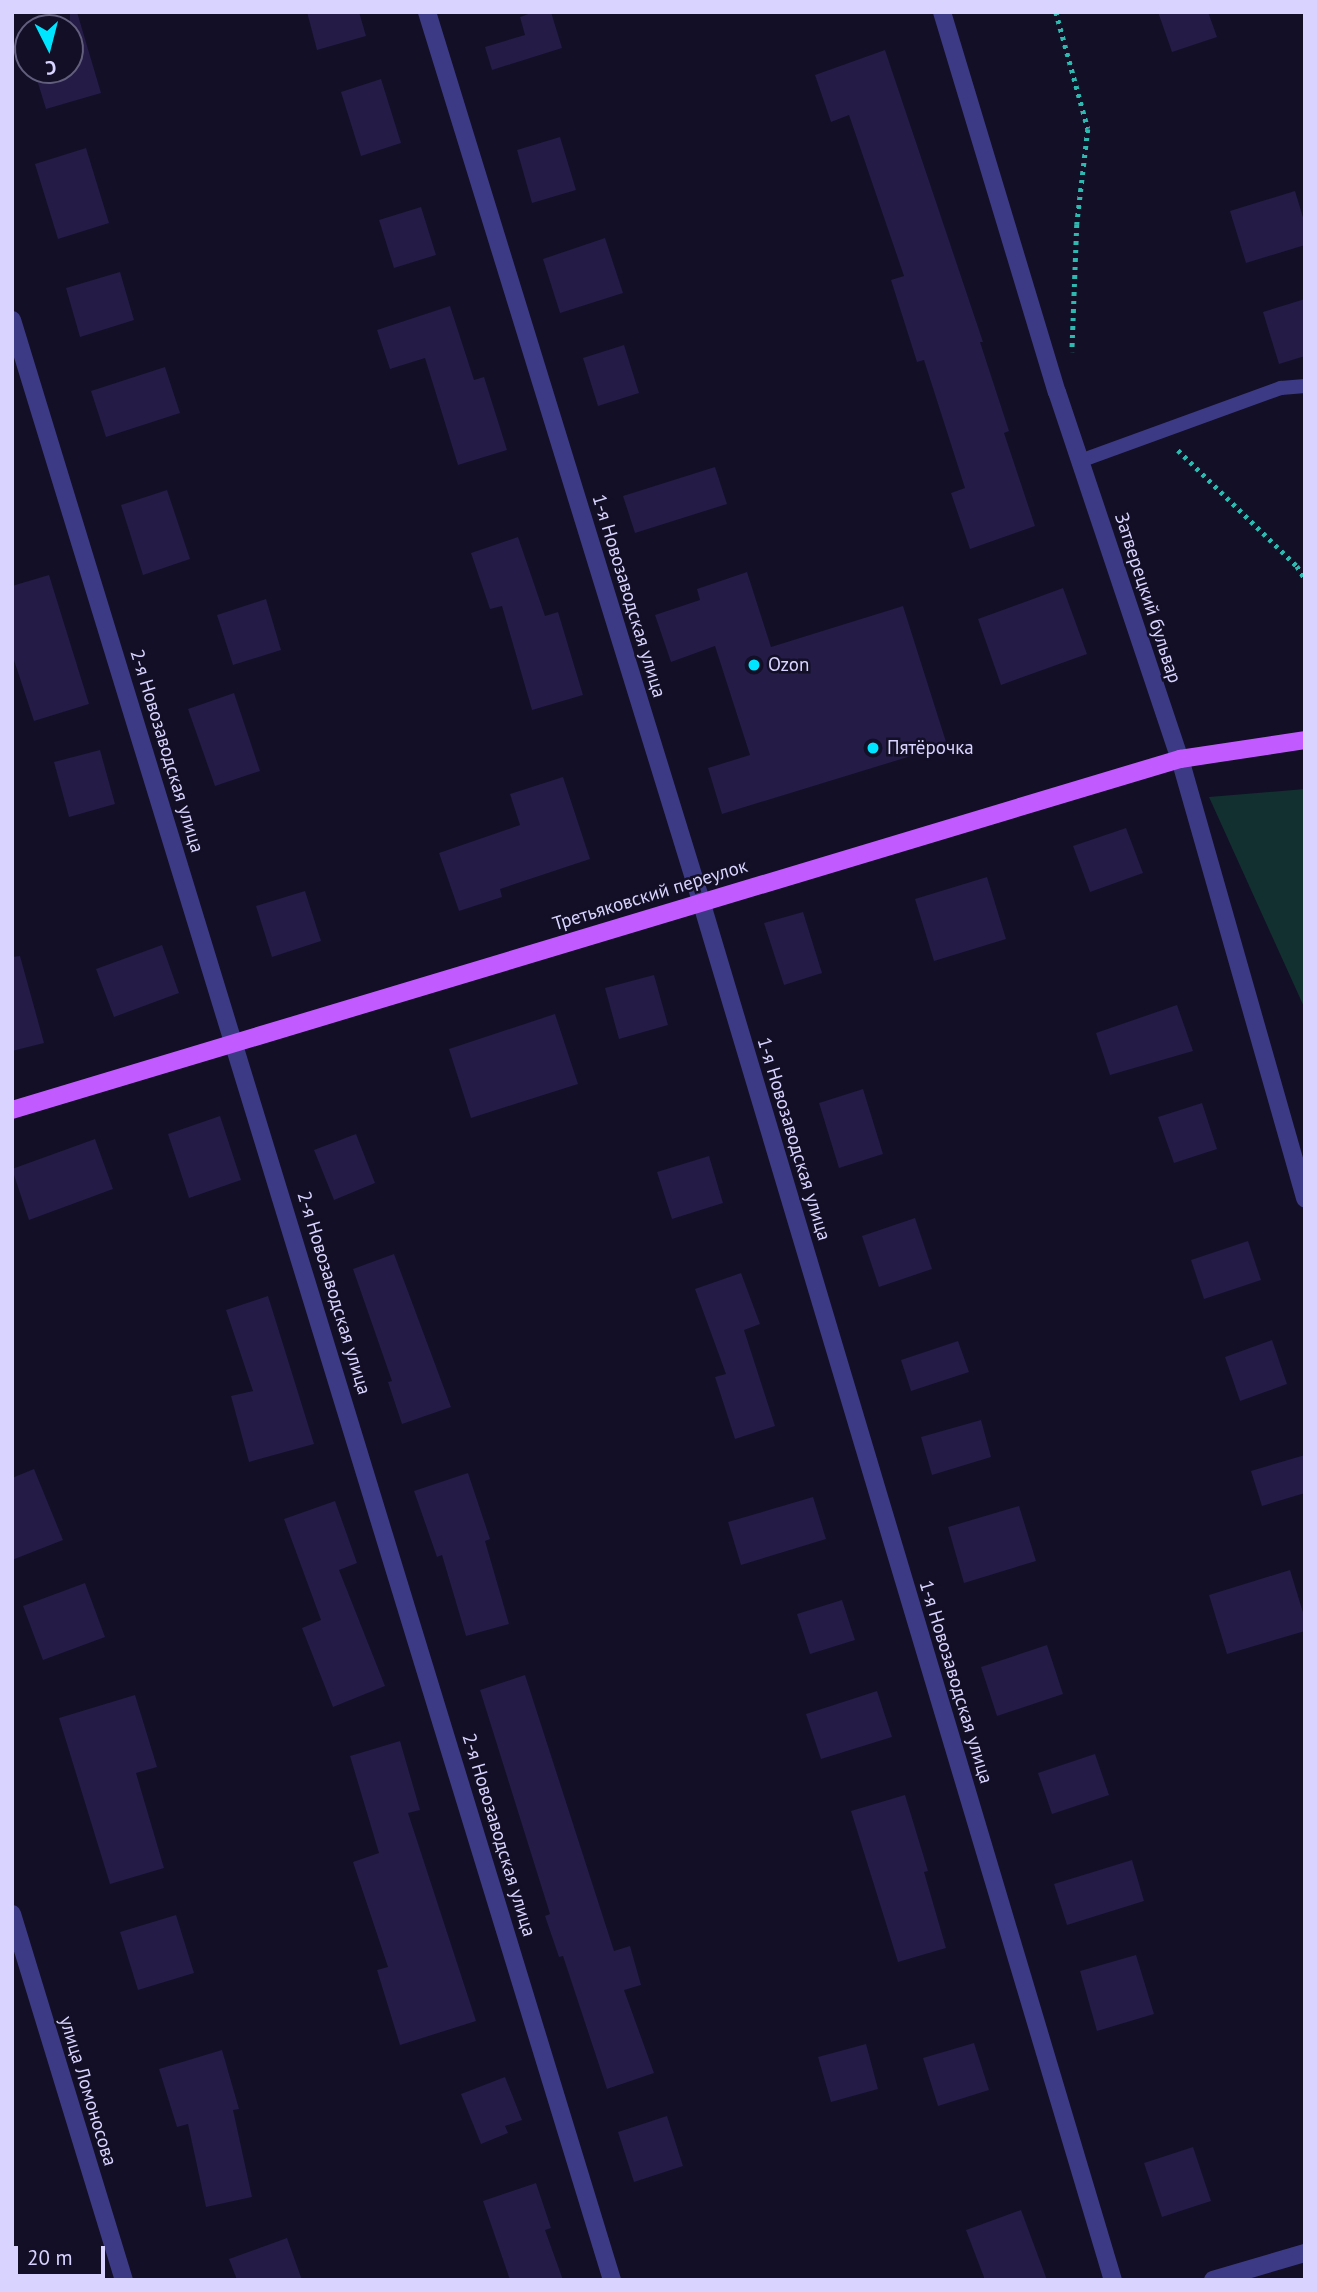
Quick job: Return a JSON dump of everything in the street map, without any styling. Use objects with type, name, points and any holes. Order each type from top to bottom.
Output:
[{"type":"main road","name":"Третьяковский переулок","points":[[12,1110],[1180,759],[1305,740]]},
{"type":"street","name":"1-я Новозаводская улица","points":[[427,12],[701,901],[1113,2280]]},
{"type":"street","name":"Затверецкий бульвар","points":[[942,12],[1080,461],[1180,759],[1305,1199]]},
{"type":"street","name":"2-я Новозаводская улица","points":[[12,320],[612,2280]]},
{"type":"street","name":"улица Ломоносова","points":[[12,1914],[124,2280]]},
{"type":"street","points":[[1213,2280],[1305,2253]]},
{"type":"lane","points":[[1080,461],[1281,388],[1305,386]]},
{"type":"path","points":[[1056,12],[1088,129],[1077,224],[1071,361],[1058,391]]},
{"type":"path","points":[[1160,432],[1297,566],[1305,579]]},
{"type":"green space","points":[[1305,789],[1305,1009],[1209,797]]},
{"type":"building","points":[[307,12],[359,12],[366,36],[317,50]]},
{"type":"building","points":[[534,12],[551,12],[562,48],[492,70],[485,47],[525,35],[520,17]]},
{"type":"building","points":[[1158,12],[1208,12],[1217,37],[1172,52]]},
{"type":"building","points":[[84,36],[101,93],[46,109],[38,84],[84,84]]},
{"type":"building","points":[[885,50],[983,342],[980,342],[1009,431],[1004,433],[1035,526],[970,549],[951,493],[965,488],[924,360],[917,362],[891,280],[904,276],[849,115],[831,122],[815,75]]},
{"type":"building","points":[[381,79],[401,143],[361,156],[341,92]]},
{"type":"building","points":[[560,137],[576,190],[532,203],[517,150]]},
{"type":"building","points":[[86,148],[109,223],[58,239],[35,164]]},
{"type":"building","points":[[1295,191],[1305,224],[1305,245],[1246,263],[1230,211]]},
{"type":"building","points":[[421,207],[436,255],[394,268],[379,220]]},
{"type":"building","points":[[605,238],[623,293],[560,313],[543,259]]},
{"type":"building","points":[[120,272],[134,320],[80,337],[66,288]]},
{"type":"building","points":[[1305,299],[1305,356],[1279,364],[1263,312]]},
{"type":"building","points":[[450,306],[474,380],[484,377],[507,450],[458,465],[425,358],[390,369],[377,330]]},
{"type":"building","points":[[624,345],[639,393],[598,406],[583,358]]},
{"type":"building","points":[[165,367],[180,413],[106,437],[91,391]]},
{"type":"building","points":[[715,467],[727,504],[635,533],[623,496]]},
{"type":"building","points":[[167,490],[190,559],[143,575],[121,505]]},
{"type":"building","points":[[518,537],[545,616],[558,612],[583,695],[532,710],[502,606],[490,609],[471,553]]},
{"type":"building","points":[[747,572],[771,647],[903,606],[947,745],[722,814],[708,768],[750,755],[715,646],[671,662],[655,615],[700,600],[697,589]]},
{"type":"building","points":[[49,575],[89,704],[34,721],[12,654],[12,586]]},
{"type":"building","points":[[1063,588],[1087,654],[1001,685],[978,619]]},
{"type":"building","points":[[266,599],[281,650],[233,665],[217,615]]},
{"type":"building","points":[[234,693],[260,771],[215,786],[188,709]]},
{"type":"building","points":[[100,750],[115,804],[69,817],[54,762]]},
{"type":"building","points":[[563,777],[590,859],[500,889],[502,897],[459,911],[439,853],[520,825],[510,794]]},
{"type":"building","points":[[1126,828],[1143,873],[1090,892],[1073,846]]},
{"type":"building","points":[[987,877],[1006,939],[934,961],[915,899]]},
{"type":"building","points":[[305,891],[321,941],[272,957],[256,906]]},
{"type":"building","points":[[803,912],[822,973],[784,985],[764,923]]},
{"type":"building","points":[[162,945],[179,993],[114,1017],[96,969]]},
{"type":"building","points":[[20,956],[44,1043],[12,1051],[12,957]]},
{"type":"building","points":[[654,975],[668,1025],[619,1039],[605,988]]},
{"type":"building","points":[[1177,1005],[1193,1051],[1110,1075],[1096,1033]]},
{"type":"building","points":[[555,1014],[578,1084],[471,1118],[449,1049]]},
{"type":"building","points":[[863,1089],[883,1154],[839,1168],[819,1103]]},
{"type":"building","points":[[1202,1103],[1217,1149],[1174,1163],[1158,1117]]},
{"type":"building","points":[[220,1116],[241,1180],[189,1198],[168,1134]]},
{"type":"building","points":[[356,1134],[375,1183],[334,1200],[314,1150]]},
{"type":"building","points":[[95,1139],[113,1189],[29,1220],[12,1169]]},
{"type":"building","points":[[709,1156],[723,1203],[672,1219],[657,1172]]},
{"type":"building","points":[[915,1218],[932,1269],[879,1287],[862,1236]]},
{"type":"building","points":[[1248,1241],[1261,1280],[1204,1299],[1191,1260]]},
{"type":"building","points":[[394,1254],[451,1407],[402,1424],[388,1382],[392,1381],[353,1269]]},
{"type":"building","points":[[741,1273],[760,1324],[744,1330],[775,1426],[735,1439],[715,1377],[726,1374],[695,1289]]},
{"type":"building","points":[[268,1296],[314,1444],[249,1462],[231,1396],[253,1391],[226,1310]]},
{"type":"building","points":[[1272,1340],[1287,1384],[1240,1401],[1225,1357]]},
{"type":"building","points":[[958,1341],[969,1372],[911,1391],[901,1360]]},
{"type":"building","points":[[981,1420],[991,1457],[932,1475],[921,1437]]},
{"type":"building","points":[[1305,1455],[1305,1493],[1262,1506],[1251,1471]]},
{"type":"building","points":[[34,1469],[63,1540],[12,1560],[12,1478]]},
{"type":"building","points":[[468,1473],[490,1539],[485,1541],[509,1624],[466,1636],[442,1555],[437,1557],[414,1491]]},
{"type":"building","points":[[813,1497],[826,1539],[741,1565],[728,1522]]},
{"type":"building","points":[[335,1501],[357,1563],[339,1570],[385,1686],[333,1707],[302,1628],[321,1620],[284,1519]]},
{"type":"building","points":[[1019,1506],[1036,1561],[964,1583],[948,1527]]},
{"type":"building","points":[[1290,1570],[1305,1619],[1305,1631],[1227,1654],[1209,1595]]},
{"type":"building","points":[[85,1583],[105,1637],[43,1660],[23,1606]]},
{"type":"building","points":[[842,1600],[855,1640],[810,1654],[797,1614]]},
{"type":"building","points":[[1047,1645],[1063,1694],[997,1716],[981,1667]]},
{"type":"building","points":[[525,1675],[614,1951],[630,1946],[641,1985],[624,1990],[654,2073],[607,2089],[563,1956],[559,1957],[545,1916],[550,1914],[480,1690]]},
{"type":"building","points":[[877,1691],[892,1737],[821,1759],[806,1714]]},
{"type":"building","points":[[135,1695],[157,1767],[136,1773],[164,1868],[110,1884],[59,1718]]},
{"type":"building","points":[[400,1741],[420,1810],[408,1813],[476,2021],[400,2045],[377,1970],[388,1967],[353,1862],[379,1853],[350,1756]]},
{"type":"building","points":[[1095,1754],[1109,1795],[1052,1814],[1038,1773]]},
{"type":"building","points":[[905,1795],[928,1871],[924,1872],[946,1948],[898,1962],[851,1811]]},
{"type":"building","points":[[1132,1860],[1144,1901],[1067,1925],[1054,1884]]},
{"type":"building","points":[[176,1915],[194,1973],[138,1990],[120,1932]]},
{"type":"building","points":[[1136,1955],[1154,2014],[1097,2031],[1080,1971]]},
{"type":"building","points":[[974,2043],[989,2090],[938,2106],[923,2058]]},
{"type":"building","points":[[866,2044],[878,2089],[831,2102],[818,2057]]},
{"type":"building","points":[[222,2050],[239,2109],[233,2110],[252,2197],[206,2207],[188,2124],[177,2127],[159,2069]]},
{"type":"building","points":[[505,2077],[522,2120],[505,2126],[508,2133],[481,2144],[461,2094]]},
{"type":"building","points":[[667,2116],[683,2166],[634,2182],[618,2132]]},
{"type":"building","points":[[1193,2147],[1211,2201],[1162,2217],[1144,2163]]},
{"type":"building","points":[[536,2183],[551,2228],[545,2230],[563,2280],[510,2280],[483,2201]]},
{"type":"building","points":[[1021,2210],[1047,2280],[985,2280],[966,2230]]},
{"type":"building","points":[[287,2238],[302,2280],[237,2280],[229,2259]]},
{"type":"place","name":"Ozon","points":[[754,665]]},
{"type":"place","name":"Пятёрочка","points":[[873,748]]}]
